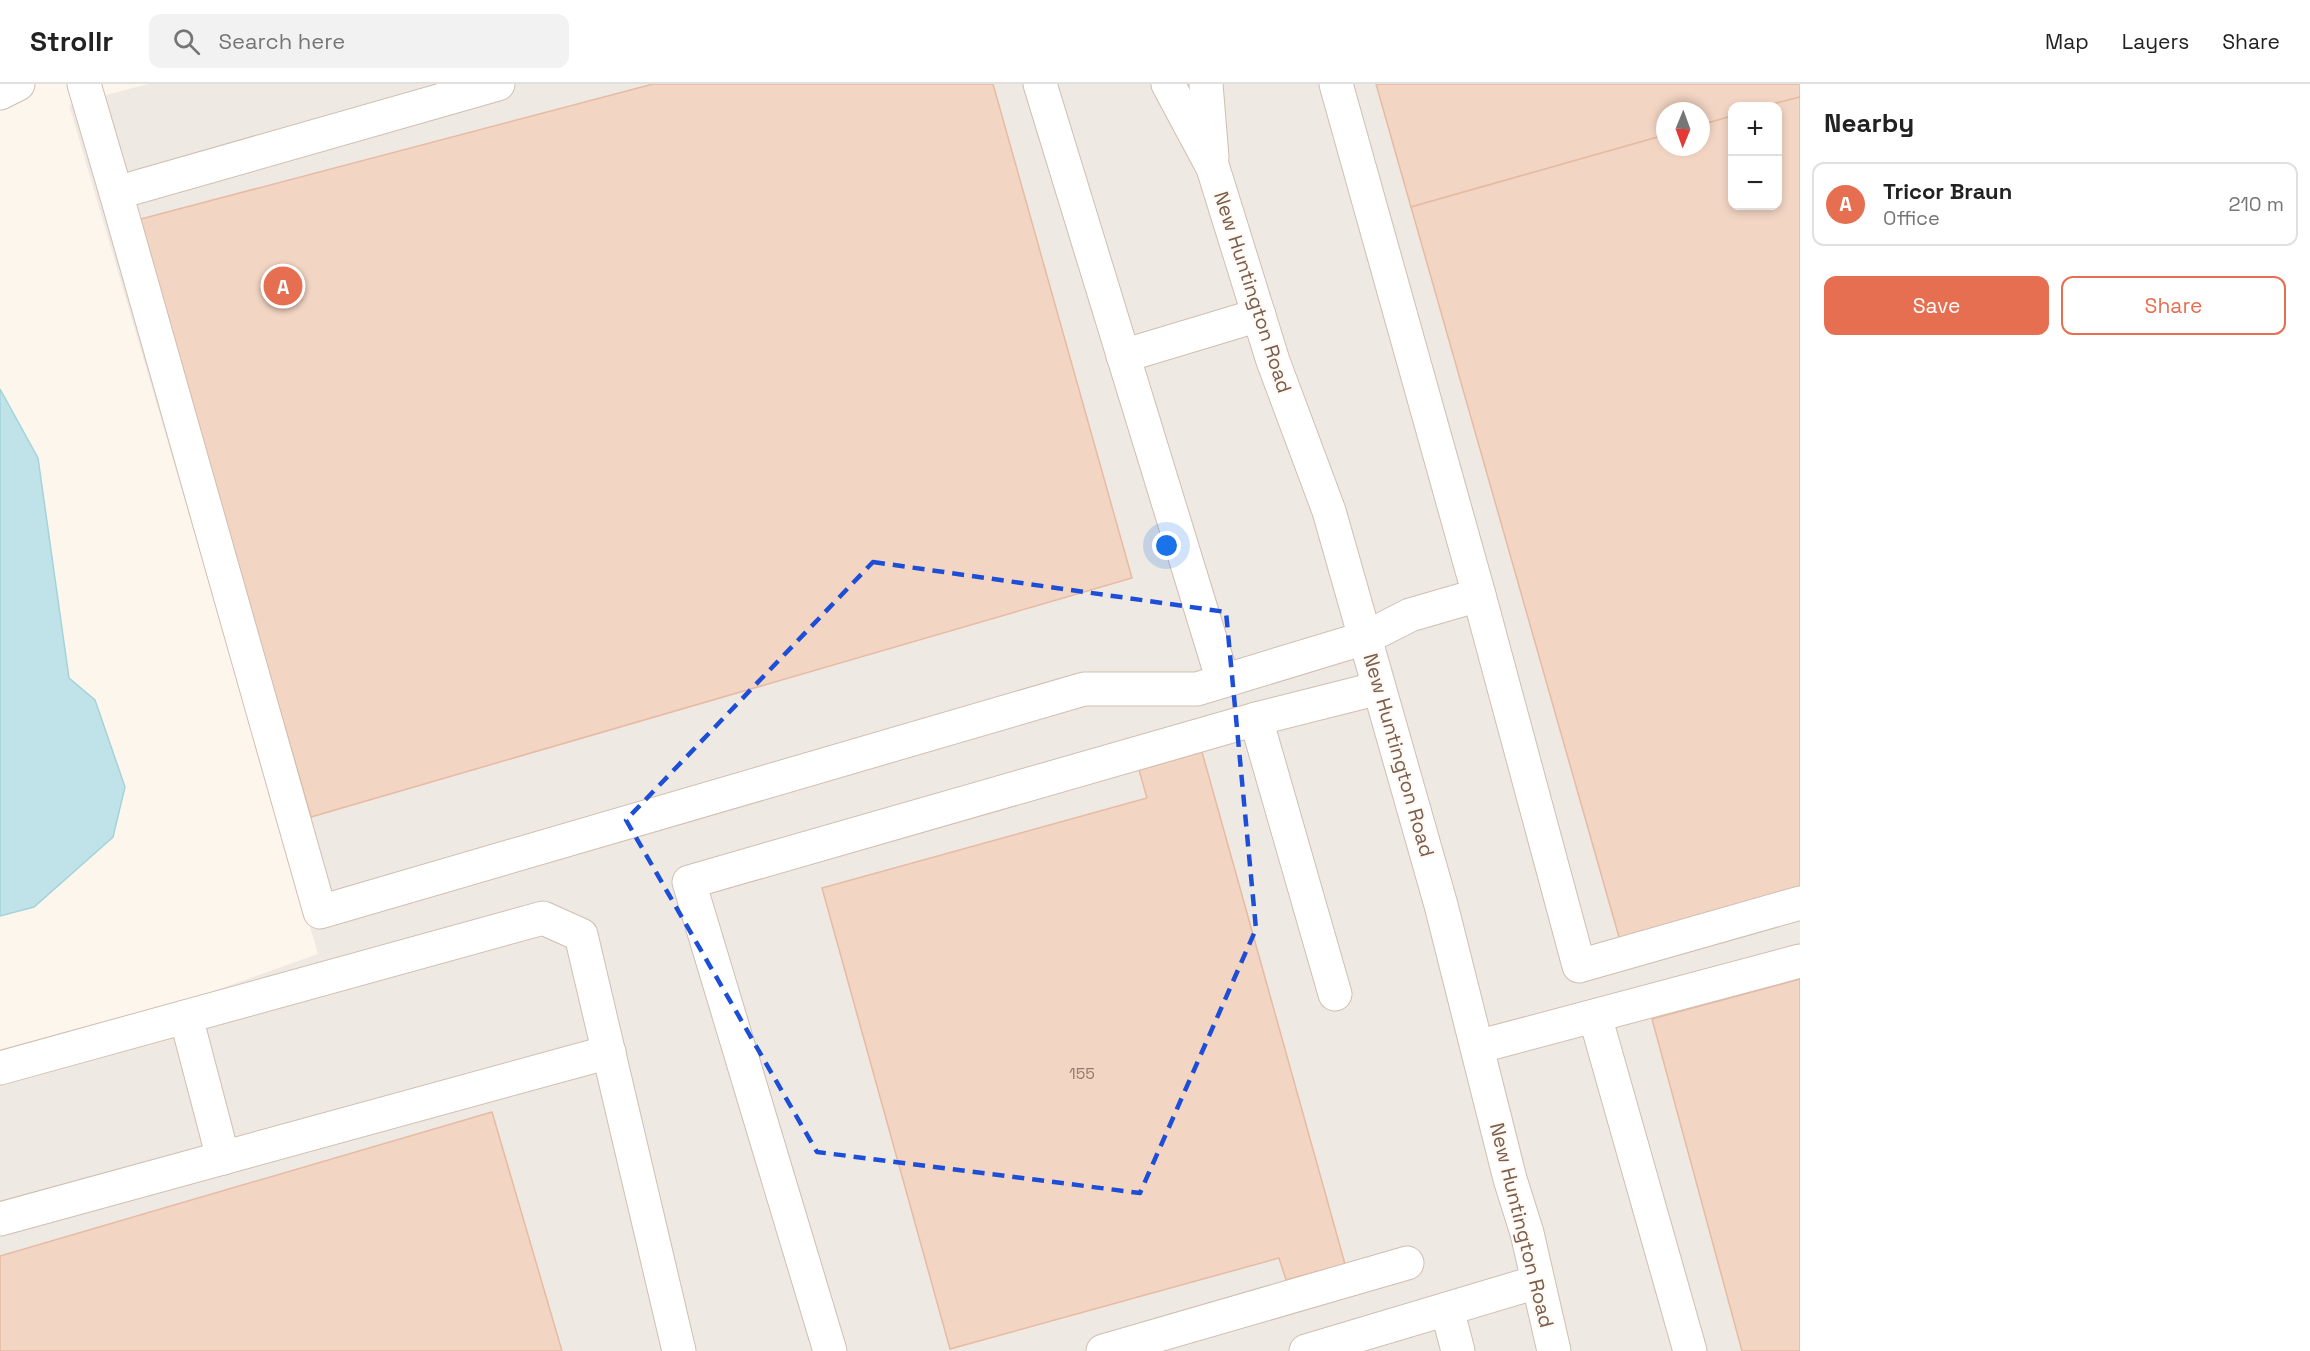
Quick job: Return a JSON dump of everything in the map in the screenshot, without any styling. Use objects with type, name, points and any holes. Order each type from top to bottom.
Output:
[{"type":"street","points":[[0,93],[18,84]]},
{"type":"street","points":[[84,84],[320,912],[1084,689],[1197,689],[1365,638],[1410,615],[1479,595]]},
{"type":"street","points":[[116,193],[498,84]]},
{"type":"street","points":[[1040,84],[1223,681]]},
{"type":"street","name":"New Huntington Road","points":[[1168,84],[1213,168],[1273,361],[1329,511],[1442,905],[1527,1233],[1554,1351]]},
{"type":"street","name":"New Huntington Road","points":[[1206,84],[1213,168]]},
{"type":"street","points":[[1336,84],[1479,595],[1579,966],[1800,903]]},
{"type":"street","points":[[1123,356],[1259,315]]},
{"type":"street","points":[[830,1351],[689,882],[1256,719],[1379,688]]},
{"type":"street","points":[[1256,719],[1335,994]]},
{"type":"street","points":[[0,1068],[543,918],[581,935],[679,1351]]},
{"type":"street","points":[[1477,1047],[1800,961]]},
{"type":"street","points":[[1595,1016],[1690,1351]]},
{"type":"street","points":[[186,1017],[224,1158]]},
{"type":"street","points":[[0,1219],[609,1053]]},
{"type":"street","points":[[1103,1351],[1407,1263]]},
{"type":"street","points":[[1306,1351],[1537,1282]]},
{"type":"street","points":[[1447,1309],[1458,1351]]},
{"type":"highlighted area","points":[[873,562],[1226,612],[1256,929],[1140,1193],[817,1152],[626,820]]},
{"type":"shaded area","points":[[148,84],[1800,84],[1800,1351],[0,1351],[0,1067],[318,954],[69,105]]},
{"type":"water","points":[[0,389],[38,458],[69,678],[95,700],[125,787],[113,837],[34,907],[0,916]]},
{"type":"building","points":[[653,84],[993,84],[1132,578],[311,817],[137,220]]},
{"type":"building","points":[[1376,84],[1800,84],[1800,97],[1781,102],[1728,102],[1728,117],[1710,122],[1710,102],[1656,102],[1656,138],[1411,207]]},
{"type":"building","points":[[1800,97],[1800,894],[1621,944],[1411,207],[1656,138],[1656,156],[1710,156],[1710,122],[1728,117],[1728,210],[1782,210],[1781,102]]},
{"type":"building","points":[[1202,752],[1345,1264],[1286,1280],[1279,1258],[950,1349],[822,888],[1147,798],[1139,770]]},
{"type":"building","points":[[1800,979],[1800,1351],[1742,1351],[1652,1019]]},
{"type":"building","points":[[492,1112],[562,1351],[0,1351],[0,1256]]},
{"type":"place","name":"Tricor Braun","points":[[283,286]]}]
